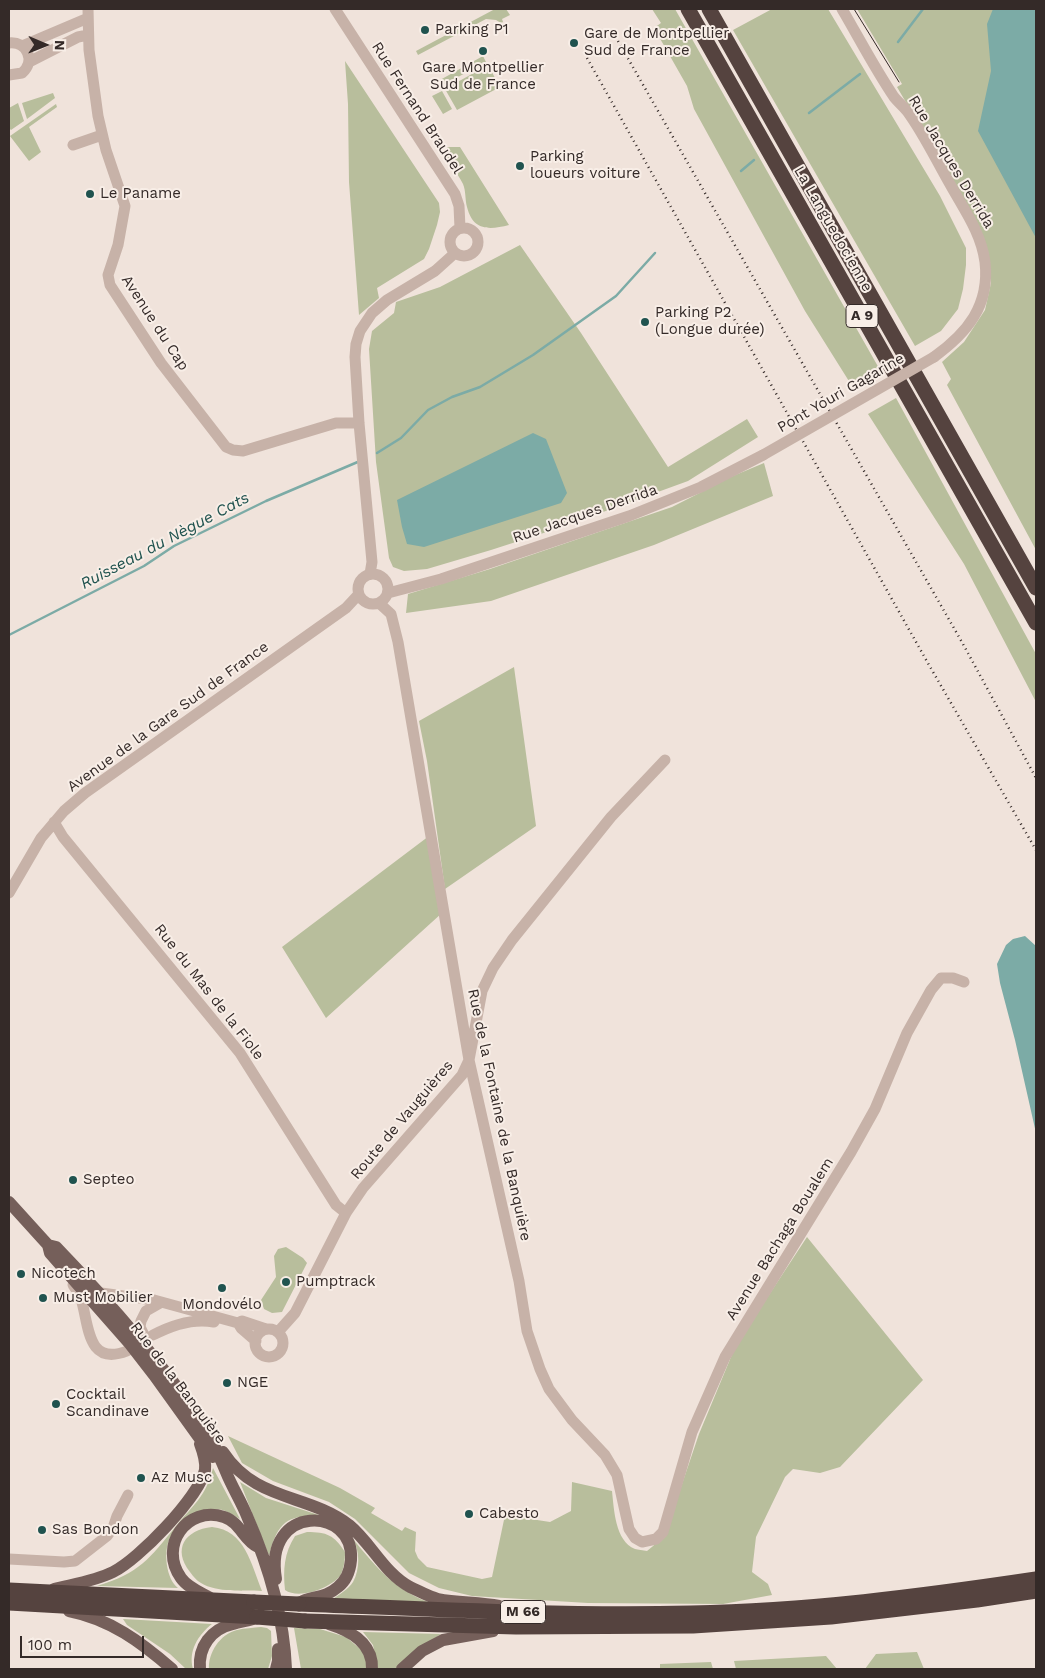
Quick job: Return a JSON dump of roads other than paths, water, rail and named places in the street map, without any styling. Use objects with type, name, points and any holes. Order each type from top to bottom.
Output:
[{"type":"highway","name":"La Languedocienne","points":[[688,9],[1036,623]]},
{"type":"highway","name":"La Languedocienne","points":[[708,9],[1036,588]]},
{"type":"highway","name":"M 66","points":[[9,1603],[41,1599],[212,1599],[298,1604],[536,1612],[692,1613],[822,1606],[973,1589],[1036,1579]]},
{"type":"highway","name":"M 66","points":[[9,1590],[41,1599],[305,1621],[516,1627],[693,1626],[763,1622],[911,1608],[1036,1591]]},
{"type":"main road","name":"Rue de la Banquière","points":[[9,1202],[48,1245],[50,1253],[130,1344],[206,1438]]},
{"type":"main road","name":"Rue de la Banquière","points":[[48,1245],[56,1247],[101,1294],[146,1347],[199,1418],[220,1467],[225,1471],[248,1516],[274,1592]]},
{"type":"main road","name":"M 66","points":[[41,1599],[112,1573],[148,1546],[183,1507],[201,1481],[205,1466],[199,1443],[206,1438],[218,1445],[231,1464],[251,1482],[325,1511],[350,1526],[387,1568],[409,1586],[437,1599],[536,1612]]},
{"type":"main road","name":"M 66","points":[[212,1599],[187,1585],[176,1570],[172,1548],[180,1530],[198,1518],[206,1516],[224,1517],[240,1528],[252,1544],[260,1548]]},
{"type":"main road","name":"M 66","points":[[274,1592],[276,1580],[275,1558],[281,1539],[287,1532],[296,1524],[304,1521],[321,1521],[334,1526],[343,1534],[350,1545],[350,1570],[345,1581],[321,1597],[305,1600],[298,1604]]},
{"type":"main road","points":[[274,1592],[282,1630],[286,1669]]},
{"type":"main road","name":"M 66","points":[[41,1599],[114,1626],[130,1635],[172,1669]]},
{"type":"main road","name":"M 66","points":[[200,1669],[202,1648],[208,1639],[220,1629],[257,1617]]},
{"type":"main road","name":"M 66","points":[[325,1622],[344,1629],[361,1640],[368,1648],[372,1669]]},
{"type":"main road","name":"M 66","points":[[402,1669],[422,1652],[442,1640],[516,1627]]},
{"type":"main road","points":[[276,1669],[278,1661],[277,1640],[282,1630]]},
{"type":"main road","points":[[282,1630],[291,1650],[294,1669]]},
{"type":"street","name":"Rue Fernand Braudel","points":[[335,9],[454,194],[459,206],[460,228]]},
{"type":"street","name":"Rue Jacques Derrida","points":[[842,9],[895,97],[907,111],[973,223],[982,249],[985,264],[985,281],[979,308],[965,332],[953,344],[934,357]]},
{"type":"street","points":[[22,46],[88,14]]},
{"type":"street","name":"Avenue du Cap","points":[[88,14],[93,88],[102,136],[126,206],[118,245],[109,271],[110,284],[161,363],[226,447],[233,450],[243,451],[336,423],[359,423]]},
{"type":"street","points":[[29,62],[78,37],[88,35]]},
{"type":"street","points":[[9,43],[22,46],[28,52],[29,62],[22,73],[9,75]]},
{"type":"street","points":[[73,145],[102,136]]},
{"type":"street","points":[[465,227],[477,234],[479,243],[475,251],[468,256],[455,253],[450,245],[453,233],[460,228],[465,227]]},
{"type":"street","points":[[381,581],[361,580],[358,589],[362,598],[374,604],[383,601],[381,581],[372,562],[359,423],[356,344],[366,320],[387,300],[435,271],[455,253]]},
{"type":"street","name":"Pont Youri Gagarine","points":[[763,455],[934,357]]},
{"type":"street","name":"Rue Jacques Derrida","points":[[381,581],[412,586],[441,579],[571,536],[664,502],[701,487],[763,455]]},
{"type":"street","name":"Avenue de la Gare Sud de France","points":[[9,893],[33,850],[54,822],[85,793],[362,598]]},
{"type":"street","name":"Rue de la Fontaine de la Banquière","points":[[378,603],[391,614],[398,642],[469,1060],[519,1281],[527,1331],[549,1389],[572,1420],[605,1455],[617,1475],[629,1529],[635,1538],[642,1542],[649,1542]]},
{"type":"street","name":"Route de Vauguières","points":[[278,1332],[295,1313],[346,1213],[363,1188],[388,1157],[462,1075],[469,1060],[482,991],[493,968],[512,940],[611,817],[665,760]]},
{"type":"street","name":"Rue du Mas de la Fiole","points":[[54,822],[63,836],[240,1052],[336,1205],[346,1213]]},
{"type":"street","name":"Avenue Bachaga Boualem","points":[[649,1542],[656,1539],[663,1532],[692,1432],[725,1357],[851,1152],[874,1109],[907,1033],[931,990],[941,978],[953,978],[964,982]]},
{"type":"street","points":[[72,1279],[81,1300],[93,1344],[98,1350],[107,1354],[118,1354],[127,1351]]},
{"type":"street","points":[[101,1294],[146,1299],[233,1321],[256,1341]]},
{"type":"street","points":[[146,1299],[146,1311],[140,1327],[144,1335],[146,1347]]},
{"type":"street","points":[[146,1311],[160,1302]]},
{"type":"street","points":[[153,1335],[186,1322],[208,1321],[220,1323],[242,1321],[278,1332],[283,1345],[279,1353],[275,1355],[266,1356],[257,1348],[256,1341],[259,1334],[266,1329]]},
{"type":"street","points":[[9,1559],[75,1561],[107,1536],[113,1528],[128,1495]]},
{"type":"water","points":[[993,9],[1036,9],[1036,238],[978,131],[991,71],[987,24]]},
{"type":"water","points":[[533,433],[546,439],[567,493],[561,503],[424,547],[407,544],[397,500]]},
{"type":"water","points":[[1025,936],[1036,946],[1036,1133],[997,964],[1006,945],[1013,939]]},
{"type":"waterway","name":"Ruisseau du Nègue Cats","points":[[898,42],[923,9]]},
{"type":"waterway","name":"Ruisseau du Nègue Cats","points":[[809,113],[860,74]]},
{"type":"waterway","name":"Ruisseau du Nègue Cats","points":[[741,171],[754,160]]},
{"type":"waterway","name":"Ruisseau du Nègue Cats","points":[[377,453],[401,438],[428,410],[452,397],[480,387],[533,355],[616,296],[655,253]]},
{"type":"waterway","name":"Ruisseau du Nègue Cats","points":[[9,635],[144,566],[174,546],[266,501],[360,461]]},
{"type":"tram line","points":[[854,9],[899,82]]},
{"type":"railway","points":[[618,41],[963,644],[1036,778]]},
{"type":"railway","points":[[587,58],[929,665],[1036,850]]},
{"type":"place","name":"Parking P1","points":[[425,30]]},
{"type":"place","name":"Gare de Montpellier Sud de France","points":[[574,43]]},
{"type":"place","name":"Gare Montpellier Sud de France","points":[[483,51]]},
{"type":"place","name":"Parking loueurs voiture","points":[[520,166]]},
{"type":"place","name":"Le Paname","points":[[90,194]]},
{"type":"place","name":"Parking P2 (Longue durée)","points":[[645,322]]},
{"type":"place","name":"Septeo","points":[[73,1180]]},
{"type":"place","name":"Nicotech","points":[[21,1274]]},
{"type":"place","name":"Pumptrack","points":[[286,1282]]},
{"type":"place","name":"Mondovélo","points":[[222,1288]]},
{"type":"place","name":"Must Mobilier","points":[[43,1298]]},
{"type":"place","name":"NGE","points":[[227,1383]]},
{"type":"place","name":"Cocktail Scandinave","points":[[56,1404]]},
{"type":"place","name":"Az Musc","points":[[141,1478]]},
{"type":"place","name":"Cabesto","points":[[469,1514]]},
{"type":"place","name":"Sas Bondon","points":[[42,1530]]}]
